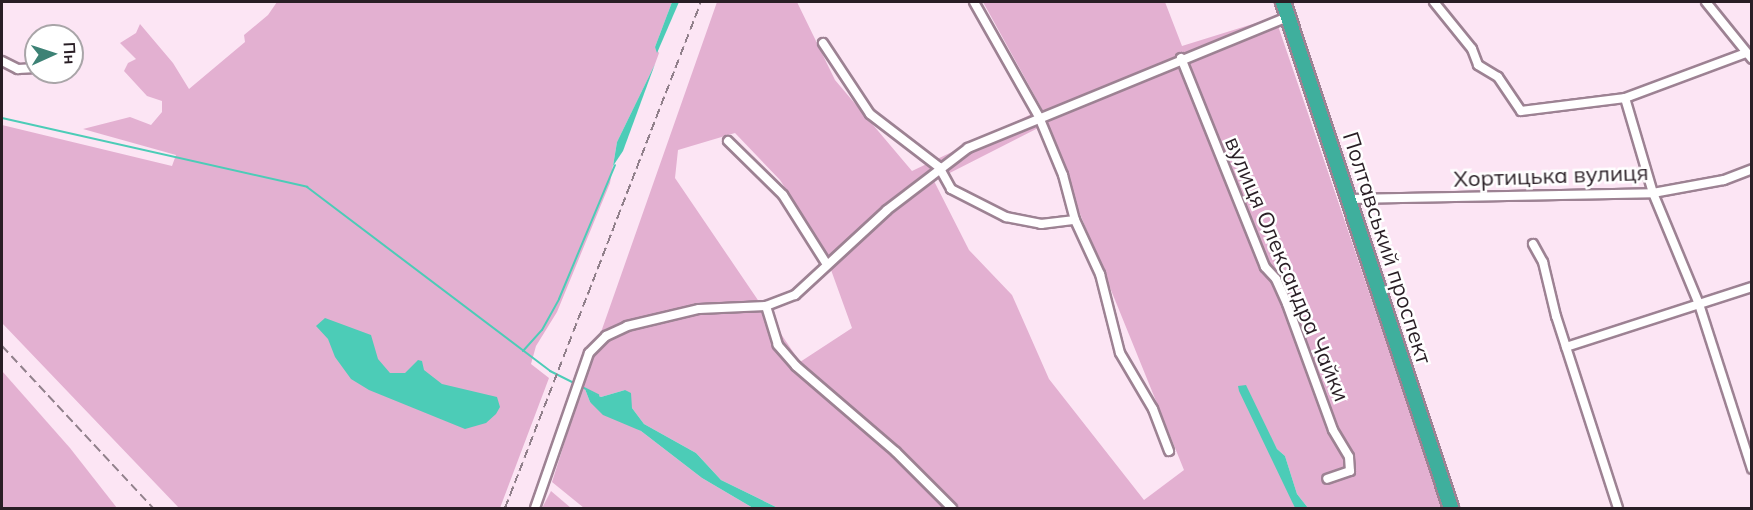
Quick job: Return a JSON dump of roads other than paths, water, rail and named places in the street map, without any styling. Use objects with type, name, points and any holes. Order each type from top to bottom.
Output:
[{"type":"highway","name":"Полтавський проспект","points":[[1283,2],[1451,508]]},
{"type":"street","points":[[974,2],[1039,117],[1063,175],[1076,220],[1100,274],[1120,353],[1153,409],[1169,451]]},
{"type":"street","points":[[1434,2],[1472,49],[1478,65],[1498,77],[1521,111],[1625,98],[1749,56],[1706,2]]},
{"type":"street","points":[[535,508],[589,353],[606,336],[627,327],[699,309],[766,306],[795,296],[826,263],[939,167],[968,148],[1181,58],[1288,17]]},
{"type":"street","points":[[823,43],[870,114],[939,167],[951,189],[1006,217],[1041,224],[1076,220]]},
{"type":"street","name":"вулиця Олександра Чайки","points":[[1181,58],[1265,267],[1276,279],[1287,304],[1333,430],[1349,457],[1350,471],[1328,479]]},
{"type":"street","points":[[2,61],[24,70]]},
{"type":"street","points":[[1625,98],[1653,193],[1699,304],[1752,469]]},
{"type":"street","points":[[728,141],[783,195],[826,263]]},
{"type":"street","name":"Хортицька вулиця","points":[[1349,199],[1653,193],[1724,180],[1752,169]]},
{"type":"street","points":[[1533,244],[1543,262],[1566,346],[1618,508]]},
{"type":"street","points":[[1566,346],[1752,287]]},
{"type":"street","points":[[766,306],[778,345],[796,366],[896,452],[952,508]]},
{"type":"waterway","points":[[2,118],[307,187],[550,371],[598,395]]},
{"type":"waterway","points":[[523,351],[542,330],[559,299],[615,165]]},
{"type":"railway","points":[[505,508],[701,2]]},
{"type":"railway","points":[[2,346],[153,508]]}]
